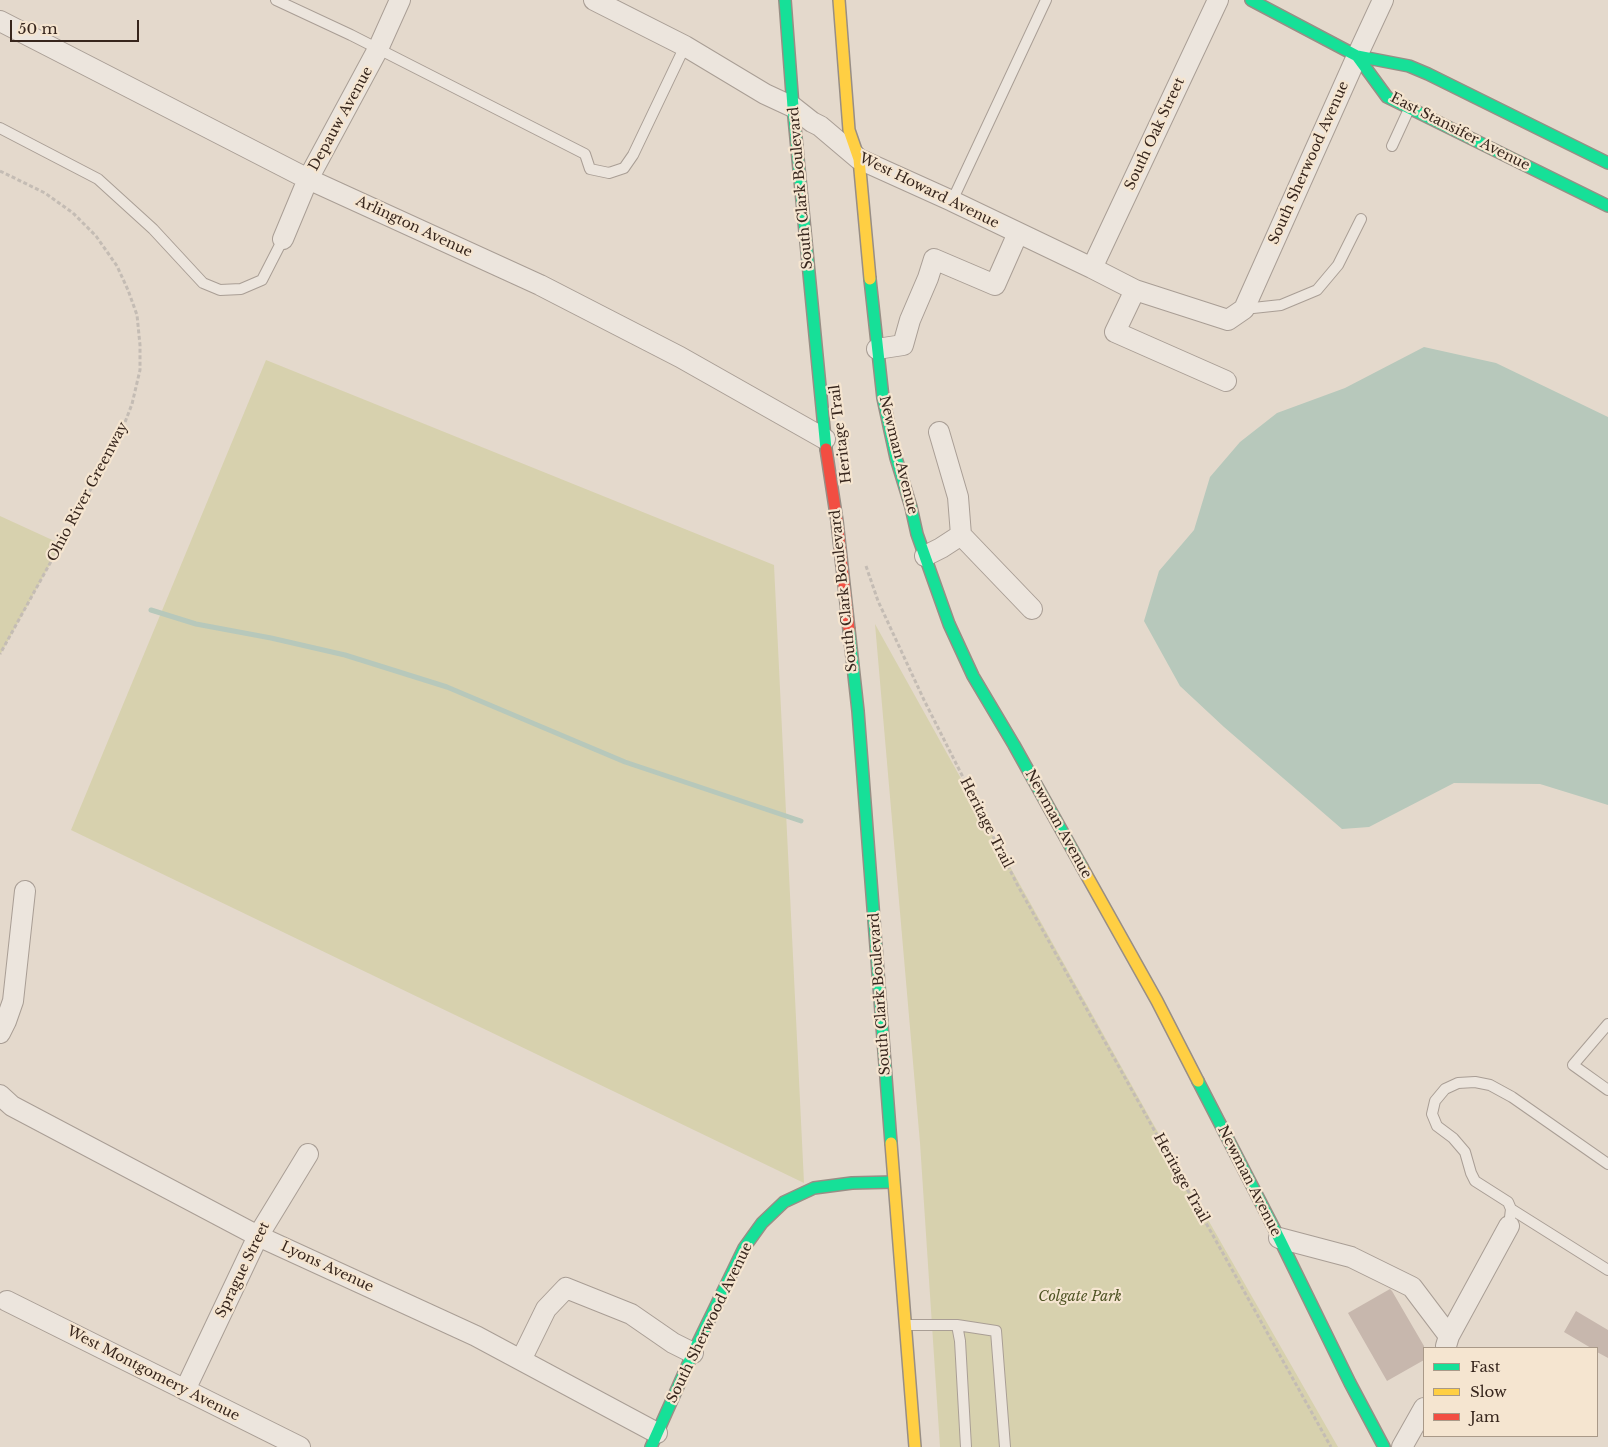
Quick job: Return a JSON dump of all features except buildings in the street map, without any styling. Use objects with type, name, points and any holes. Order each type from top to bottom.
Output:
[{"type":"street","name":"Depauw Avenue","points":[[283,239],[308,179],[378,49],[400,0]]},
{"type":"street","name":"South Clark Boulevard","points":[[785,0],[793,107],[825,439],[837,521],[858,711],[915,1447]]},
{"type":"street","points":[[839,0],[849,130],[859,159]]},
{"type":"street","name":"South Oak Street","points":[[1092,268],[1218,0]]},
{"type":"street","points":[[1251,0],[1357,56],[1409,66],[1607,159]]},
{"type":"street","name":"South Sherwood Avenue","points":[[1236,314],[1383,0]]},
{"type":"street","name":"West Howard Avenue","points":[[600,1],[685,46],[765,94],[793,107],[820,126],[859,159],[952,201],[1134,290],[1236,314]]},
{"type":"street","name":"Arlington Avenue","points":[[0,21],[308,179],[557,294],[680,357],[825,439]]},
{"type":"street","name":"East Stansifer Avenue","points":[[1357,56],[1387,97],[1608,206]]},
{"type":"street","name":"Newman Avenue","points":[[859,159],[882,398],[896,458],[925,556],[949,624],[973,676],[1014,745],[1157,1001],[1279,1238],[1350,1384],[1384,1447]]},
{"type":"street","points":[[876,349],[903,345],[934,259],[995,285],[1018,233]]},
{"type":"street","points":[[1134,290],[1115,332],[1226,381]]},
{"type":"street","points":[[939,432],[958,497],[961,535],[1032,608]]},
{"type":"street","points":[[925,556],[961,535]]},
{"type":"street","points":[[0,1033],[13,1001],[25,891]]},
{"type":"street","name":"Lyons Avenue","points":[[0,1095],[12,1106],[258,1236],[476,1336],[521,1360],[654,1440]]},
{"type":"street","name":"Sprague Street","points":[[185,1390],[258,1236],[308,1154]]},
{"type":"street","name":"South Sherwood Avenue","points":[[654,1440],[693,1352],[744,1248],[762,1223],[784,1202],[814,1188],[852,1183],[894,1182]]},
{"type":"street","points":[[1448,1342],[1510,1218]]},
{"type":"street","points":[[1279,1238],[1351,1258],[1412,1287],[1448,1342]]},
{"type":"street","points":[[521,1360],[546,1309],[566,1288],[631,1314],[673,1343],[693,1352]]},
{"type":"street","name":"West Montgomery Avenue","points":[[7,1301],[300,1447]]},
{"type":"street","points":[[1402,1447],[1423,1410]]},
{"type":"lane","points":[[276,0],[378,49],[585,154],[590,169],[609,173],[624,168],[633,155],[685,46]]},
{"type":"lane","points":[[952,201],[1046,0]]},
{"type":"lane","points":[[1392,146],[1409,108]]},
{"type":"lane","points":[[0,128],[98,179],[153,229],[203,283],[220,290],[241,289],[262,280],[283,239]]},
{"type":"lane","points":[[1236,314],[1281,305],[1317,290],[1338,265],[1361,219]]},
{"type":"lane","points":[[1608,1024],[1574,1065],[1608,1090]]},
{"type":"lane","points":[[1608,1164],[1512,1097],[1490,1085],[1475,1082],[1458,1083],[1445,1089],[1435,1101],[1432,1114],[1437,1126],[1453,1138],[1465,1152],[1475,1180],[1508,1202],[1510,1218],[1608,1270]]},
{"type":"lane","points":[[906,1325],[957,1325],[996,1331],[1005,1447]]},
{"type":"lane","points":[[957,1325],[960,1341],[966,1447]]},
{"type":"path","name":"Ohio River Greenway","points":[[0,171],[44,193],[73,213],[96,236],[117,266],[137,315],[140,370],[132,404],[120,438],[0,654]]},
{"type":"path","name":"Heritage Trail","points":[[864,563],[878,601],[924,700],[1018,886],[1331,1447]]},
{"type":"green space","points":[[266,360],[774,565],[804,1183],[71,830]]},
{"type":"green space","points":[[0,516],[61,544],[0,655]]},
{"type":"green space","name":"Colgate Park","points":[[875,624],[1151,1120],[1338,1447],[940,1447],[920,1143]]},
{"type":"shaded area","points":[[1424,347],[1496,363],[1608,417],[1608,805],[1540,784],[1454,783],[1369,827],[1342,829],[1224,727],[1180,686],[1144,621],[1159,571],[1194,530],[1210,477],[1240,442],[1277,413],[1345,388]]},
{"type":"waterway","points":[[151,610],[196,624],[271,638],[345,655],[447,687],[625,762],[801,821]]},
{"type":"traffic: fast","points":[[785,0],[793,107],[826,449]]},
{"type":"traffic: fast","points":[[1251,0],[1357,56],[1409,66],[1428,74],[1608,163]]},
{"type":"traffic: fast","points":[[1357,56],[1387,97],[1608,206]]},
{"type":"traffic: fast","points":[[870,279],[883,398],[896,458],[917,534],[949,624],[973,676],[1082,867]]},
{"type":"traffic: fast","points":[[849,630],[858,711],[891,1143]]},
{"type":"traffic: fast","points":[[1198,1081],[1384,1447]]},
{"type":"traffic: fast","points":[[651,1447],[693,1353],[744,1248],[762,1223],[784,1202],[814,1188],[852,1183],[894,1182]]},
{"type":"traffic: slow","points":[[839,0],[849,130],[859,159],[870,279]]},
{"type":"traffic: slow","points":[[1082,867],[1157,1001],[1198,1081]]},
{"type":"traffic: slow","points":[[891,1143],[915,1447]]},
{"type":"traffic: jam","points":[[826,449],[837,521],[849,630]]}]
